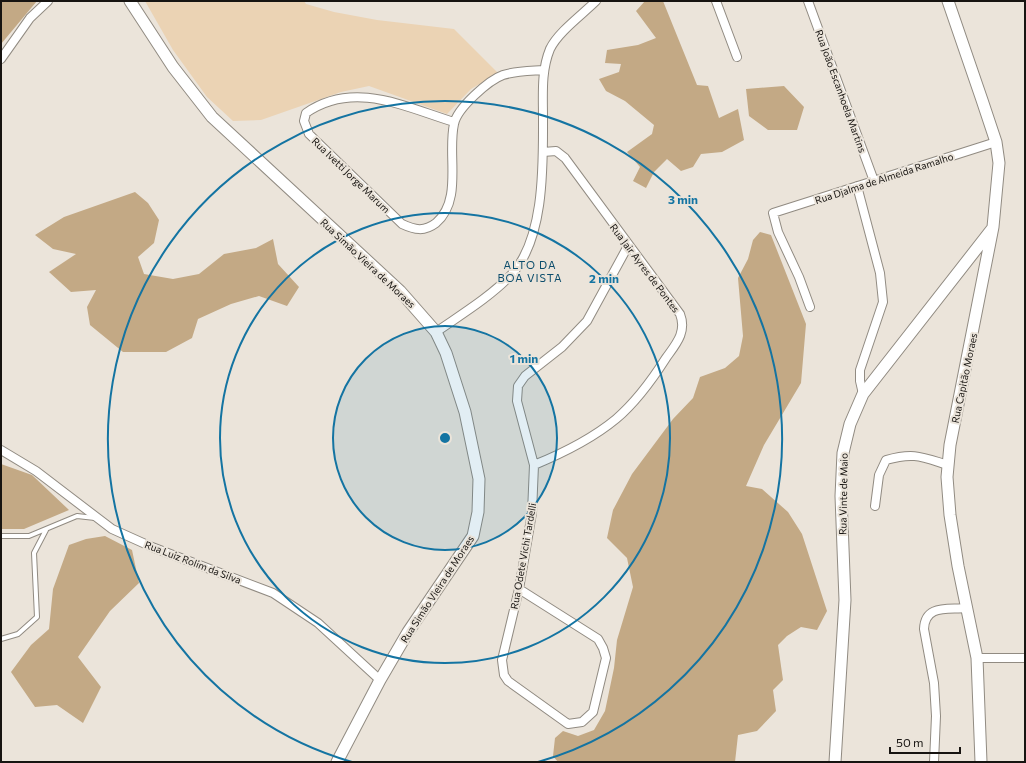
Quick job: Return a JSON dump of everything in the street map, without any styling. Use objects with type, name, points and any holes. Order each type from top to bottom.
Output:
[{"type":"street","points":[[1,59],[30,18],[48,1]]},
{"type":"street","name":"Rua Simão Vieira de Moraes","points":[[130,1],[173,67],[212,117],[400,292],[436,332],[446,353],[465,412],[479,479],[478,512],[473,536],[453,569],[408,632],[380,680],[338,762]]},
{"type":"street","points":[[436,332],[475,306],[512,275],[526,253],[537,219],[543,152],[543,70],[551,47],[596,1]]},
{"type":"street","points":[[716,1],[737,57]]},
{"type":"street","name":"Rua João Escanhoela Martins","points":[[808,1],[874,181]]},
{"type":"street","name":"Rua Capitão Moraes","points":[[948,1],[996,142],[1000,163],[993,227],[950,445],[947,477],[950,515],[966,608],[977,658],[981,762]]},
{"type":"street","points":[[454,122],[466,104],[488,84],[502,76],[517,71],[543,70]]},
{"type":"street","name":"Rua Ivetti Jorge Marum","points":[[361,96],[379,98],[454,122],[451,199],[444,216],[430,228],[416,230],[402,224],[309,134],[304,121],[306,112],[312,108],[339,99],[361,96]]},
{"type":"street","name":"Rua Djalma de Almeida Ramalho","points":[[810,307],[799,277],[778,232],[773,213],[996,142]]},
{"type":"street","name":"Rua Jair Ayres de Pontes","points":[[534,465],[579,443],[616,419],[646,388],[682,334],[683,328],[680,314],[628,246],[565,158],[556,151],[543,152]]},
{"type":"street","points":[[858,186],[880,273],[883,302],[860,370],[860,382],[863,394]]},
{"type":"street","name":"Rua Vinte de Maio","points":[[835,762],[844,600],[841,496],[842,453],[850,424],[863,394],[993,227]]},
{"type":"street","name":"Rua Odete Vichi Tardelli","points":[[519,589],[598,639],[604,648],[606,658],[593,712],[582,722],[568,724],[508,681],[502,668],[502,660],[519,589],[532,513],[534,465],[517,401],[518,386],[526,376],[562,347],[587,321],[628,246]]},
{"type":"street","name":"Rua Luiz Rolim da Silva","points":[[1,450],[36,471],[112,529],[152,547],[272,593],[318,623],[380,680]]},
{"type":"street","points":[[875,506],[879,475],[886,460],[913,455],[925,456],[948,465]]},
{"type":"street","points":[[934,762],[936,716],[934,683],[924,628],[924,619],[928,614],[935,610],[966,608]]},
{"type":"street","points":[[977,658],[1025,658]]},
{"type":"lane","points":[[1,536],[29,536],[77,516],[96,518]]},
{"type":"lane","points":[[1,639],[18,634],[37,617],[34,553],[46,530]]},
{"type":"shaded area","points":[[1,1],[37,1],[1,44]]},
{"type":"shaded area","points":[[145,1],[304,1],[306,4],[334,12],[377,20],[454,29],[498,73],[471,89],[447,114],[369,86],[341,92],[261,120],[233,121],[207,97],[173,50]]},
{"type":"shaded area","points":[[645,1],[663,1],[697,85],[708,86],[719,118],[738,109],[744,140],[722,152],[701,154],[693,167],[681,171],[667,159],[654,172],[646,188],[633,181],[640,167],[627,152],[652,134],[654,125],[625,101],[606,91],[599,79],[619,72],[621,64],[605,63],[607,50],[638,45],[656,38],[636,11]]},
{"type":"shaded area","points":[[784,86],[804,107],[797,130],[768,130],[749,116],[746,89]]},
{"type":"shaded area","points":[[135,192],[148,203],[159,220],[154,243],[138,257],[144,274],[173,279],[199,274],[224,254],[256,248],[273,239],[278,264],[299,287],[287,306],[259,296],[231,304],[198,319],[192,338],[166,352],[123,352],[90,325],[87,307],[96,290],[71,292],[49,272],[76,254],[53,249],[35,235],[64,217]]},
{"type":"shaded area","points":[[760,232],[771,235],[806,324],[801,383],[764,445],[746,486],[762,489],[788,512],[802,534],[827,611],[817,630],[801,627],[787,636],[778,645],[783,680],[773,690],[776,711],[757,731],[738,735],[735,762],[558,762],[553,756],[555,738],[563,731],[578,736],[594,730],[605,711],[614,668],[617,640],[633,587],[627,558],[607,538],[613,510],[632,474],[673,419],[693,398],[700,377],[725,368],[739,356],[743,336],[738,278],[748,259],[753,240]]},
{"type":"shaded area","points":[[1,464],[32,475],[69,510],[24,529],[1,529]]},
{"type":"shaded area","points":[[105,536],[132,550],[139,583],[110,611],[78,657],[101,687],[83,723],[57,705],[35,707],[11,672],[31,645],[49,629],[53,589],[69,545],[86,539]]},
{"type":"district","name":"ALTO DA BOA VISTA","points":[[530,271]]}]
